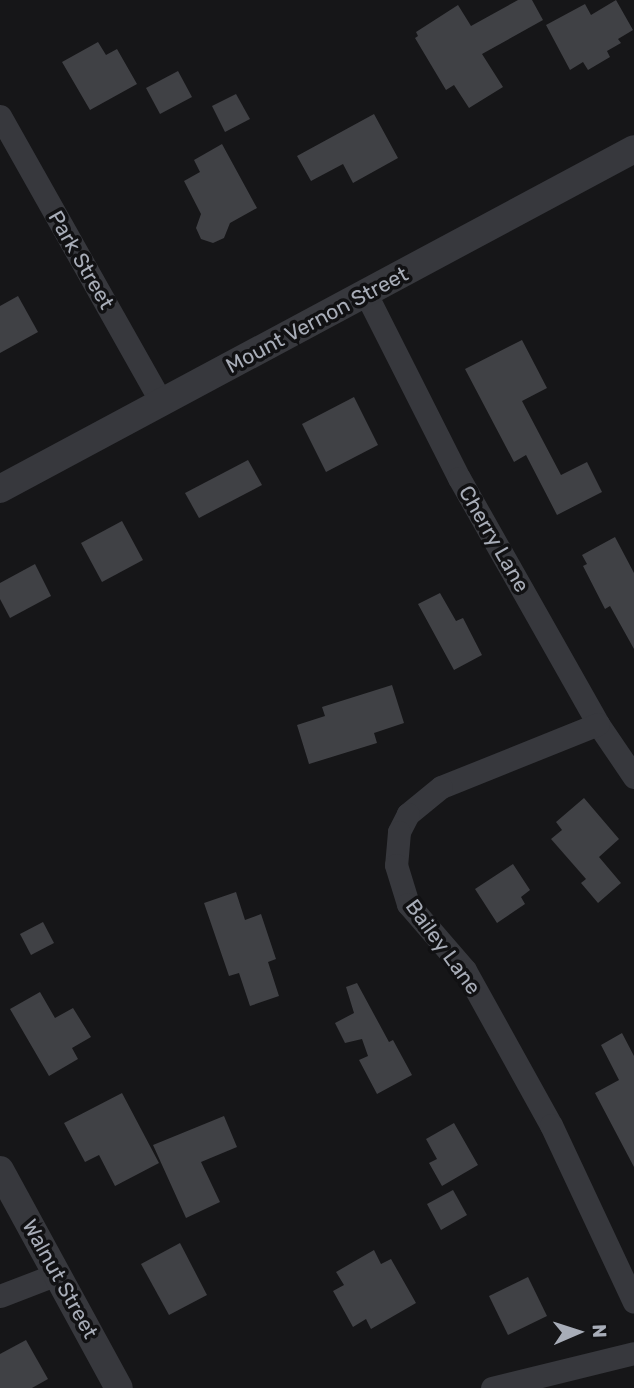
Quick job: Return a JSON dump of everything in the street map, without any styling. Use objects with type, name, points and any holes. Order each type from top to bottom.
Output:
[{"type":"street","name":"Park Street","points":[[0,116],[162,403]]},
{"type":"street","name":"Mount Vernon Street","points":[[0,489],[634,149]]},
{"type":"street","name":"Cherry Lane","points":[[366,294],[459,478],[598,724],[634,777]]},
{"type":"street","name":"Bailey Lane","points":[[598,724],[441,787],[408,814],[399,832],[396,865],[408,904],[465,970],[545,1113],[634,1302]]},
{"type":"street","name":"Walnut Street","points":[[0,1170],[119,1388]]},
{"type":"street","points":[[0,1296],[57,1274]]},
{"type":"street","points":[[492,1388],[634,1353]]},
{"type":"building","points":[[518,0],[532,0],[543,20],[482,54],[503,87],[469,108],[454,85],[446,90],[415,38],[418,36],[416,32],[458,5],[471,26]]},
{"type":"building","points":[[616,0],[633,30],[618,39],[621,43],[607,51],[610,57],[588,70],[583,62],[570,70],[546,25],[585,4],[591,15]]},
{"type":"building","points":[[98,42],[106,55],[117,49],[137,84],[90,110],[62,62]]},
{"type":"building","points":[[178,71],[192,97],[160,114],[146,88]]},
{"type":"building","points":[[236,94],[250,119],[225,132],[212,106]]},
{"type":"building","points":[[374,114],[398,158],[353,183],[343,164],[311,181],[297,156]]},
{"type":"building","points":[[222,144],[257,208],[230,223],[224,238],[213,243],[201,239],[196,228],[201,214],[184,181],[200,172],[194,160]]},
{"type":"building","points":[[18,296],[38,332],[0,353],[0,306]]},
{"type":"building","points":[[522,340],[547,388],[522,401],[561,475],[587,462],[602,492],[557,515],[526,455],[514,462],[465,369]]},
{"type":"building","points":[[354,397],[378,445],[326,472],[302,424]]},
{"type":"building","points":[[248,460],[262,485],[199,518],[185,493]]},
{"type":"building","points":[[122,521],[143,560],[102,582],[81,543]]},
{"type":"building","points":[[615,537],[634,573],[634,649],[610,606],[605,609],[583,566],[587,564],[582,555]]},
{"type":"building","points":[[35,564],[51,596],[10,618],[0,599],[0,583]]},
{"type":"building","points":[[440,593],[456,621],[463,618],[482,655],[454,670],[418,604]]},
{"type":"building","points":[[392,685],[404,723],[374,733],[377,743],[309,764],[297,725],[325,716],[322,707]]},
{"type":"building","points":[[584,798],[619,839],[599,857],[621,883],[598,903],[581,883],[586,879],[551,839],[562,830],[556,822]]},
{"type":"building","points":[[513,864],[530,890],[521,897],[525,904],[497,923],[475,889]]},
{"type":"building","points":[[236,892],[245,920],[261,914],[276,959],[268,962],[279,996],[250,1006],[239,973],[229,976],[204,903]]},
{"type":"building","points":[[43,922],[54,943],[31,955],[20,934]]},
{"type":"building","points":[[357,983],[389,1042],[393,1040],[412,1075],[377,1094],[359,1060],[368,1056],[362,1039],[345,1043],[335,1023],[354,1013],[346,987]]},
{"type":"building","points":[[40,992],[55,1018],[73,1008],[91,1037],[72,1048],[78,1059],[49,1076],[10,1009]]},
{"type":"building","points":[[622,1033],[634,1056],[634,1167],[595,1093],[619,1080],[601,1045]]},
{"type":"building","points":[[122,1093],[159,1163],[115,1186],[99,1155],[85,1162],[64,1123]]},
{"type":"building","points":[[224,1116],[237,1147],[201,1162],[220,1202],[186,1218],[153,1145]]},
{"type":"building","points":[[454,1123],[478,1165],[442,1186],[429,1163],[437,1159],[426,1139]]},
{"type":"building","points":[[453,1190],[467,1215],[441,1230],[427,1204]]},
{"type":"building","points":[[180,1243],[207,1295],[169,1315],[141,1264]]},
{"type":"building","points":[[374,1250],[381,1264],[391,1259],[416,1303],[371,1329],[366,1319],[353,1327],[333,1291],[344,1285],[336,1272]]},
{"type":"building","points":[[528,1277],[547,1316],[508,1335],[489,1296]]},
{"type":"building","points":[[26,1340],[48,1379],[32,1388],[0,1388],[0,1354]]}]
